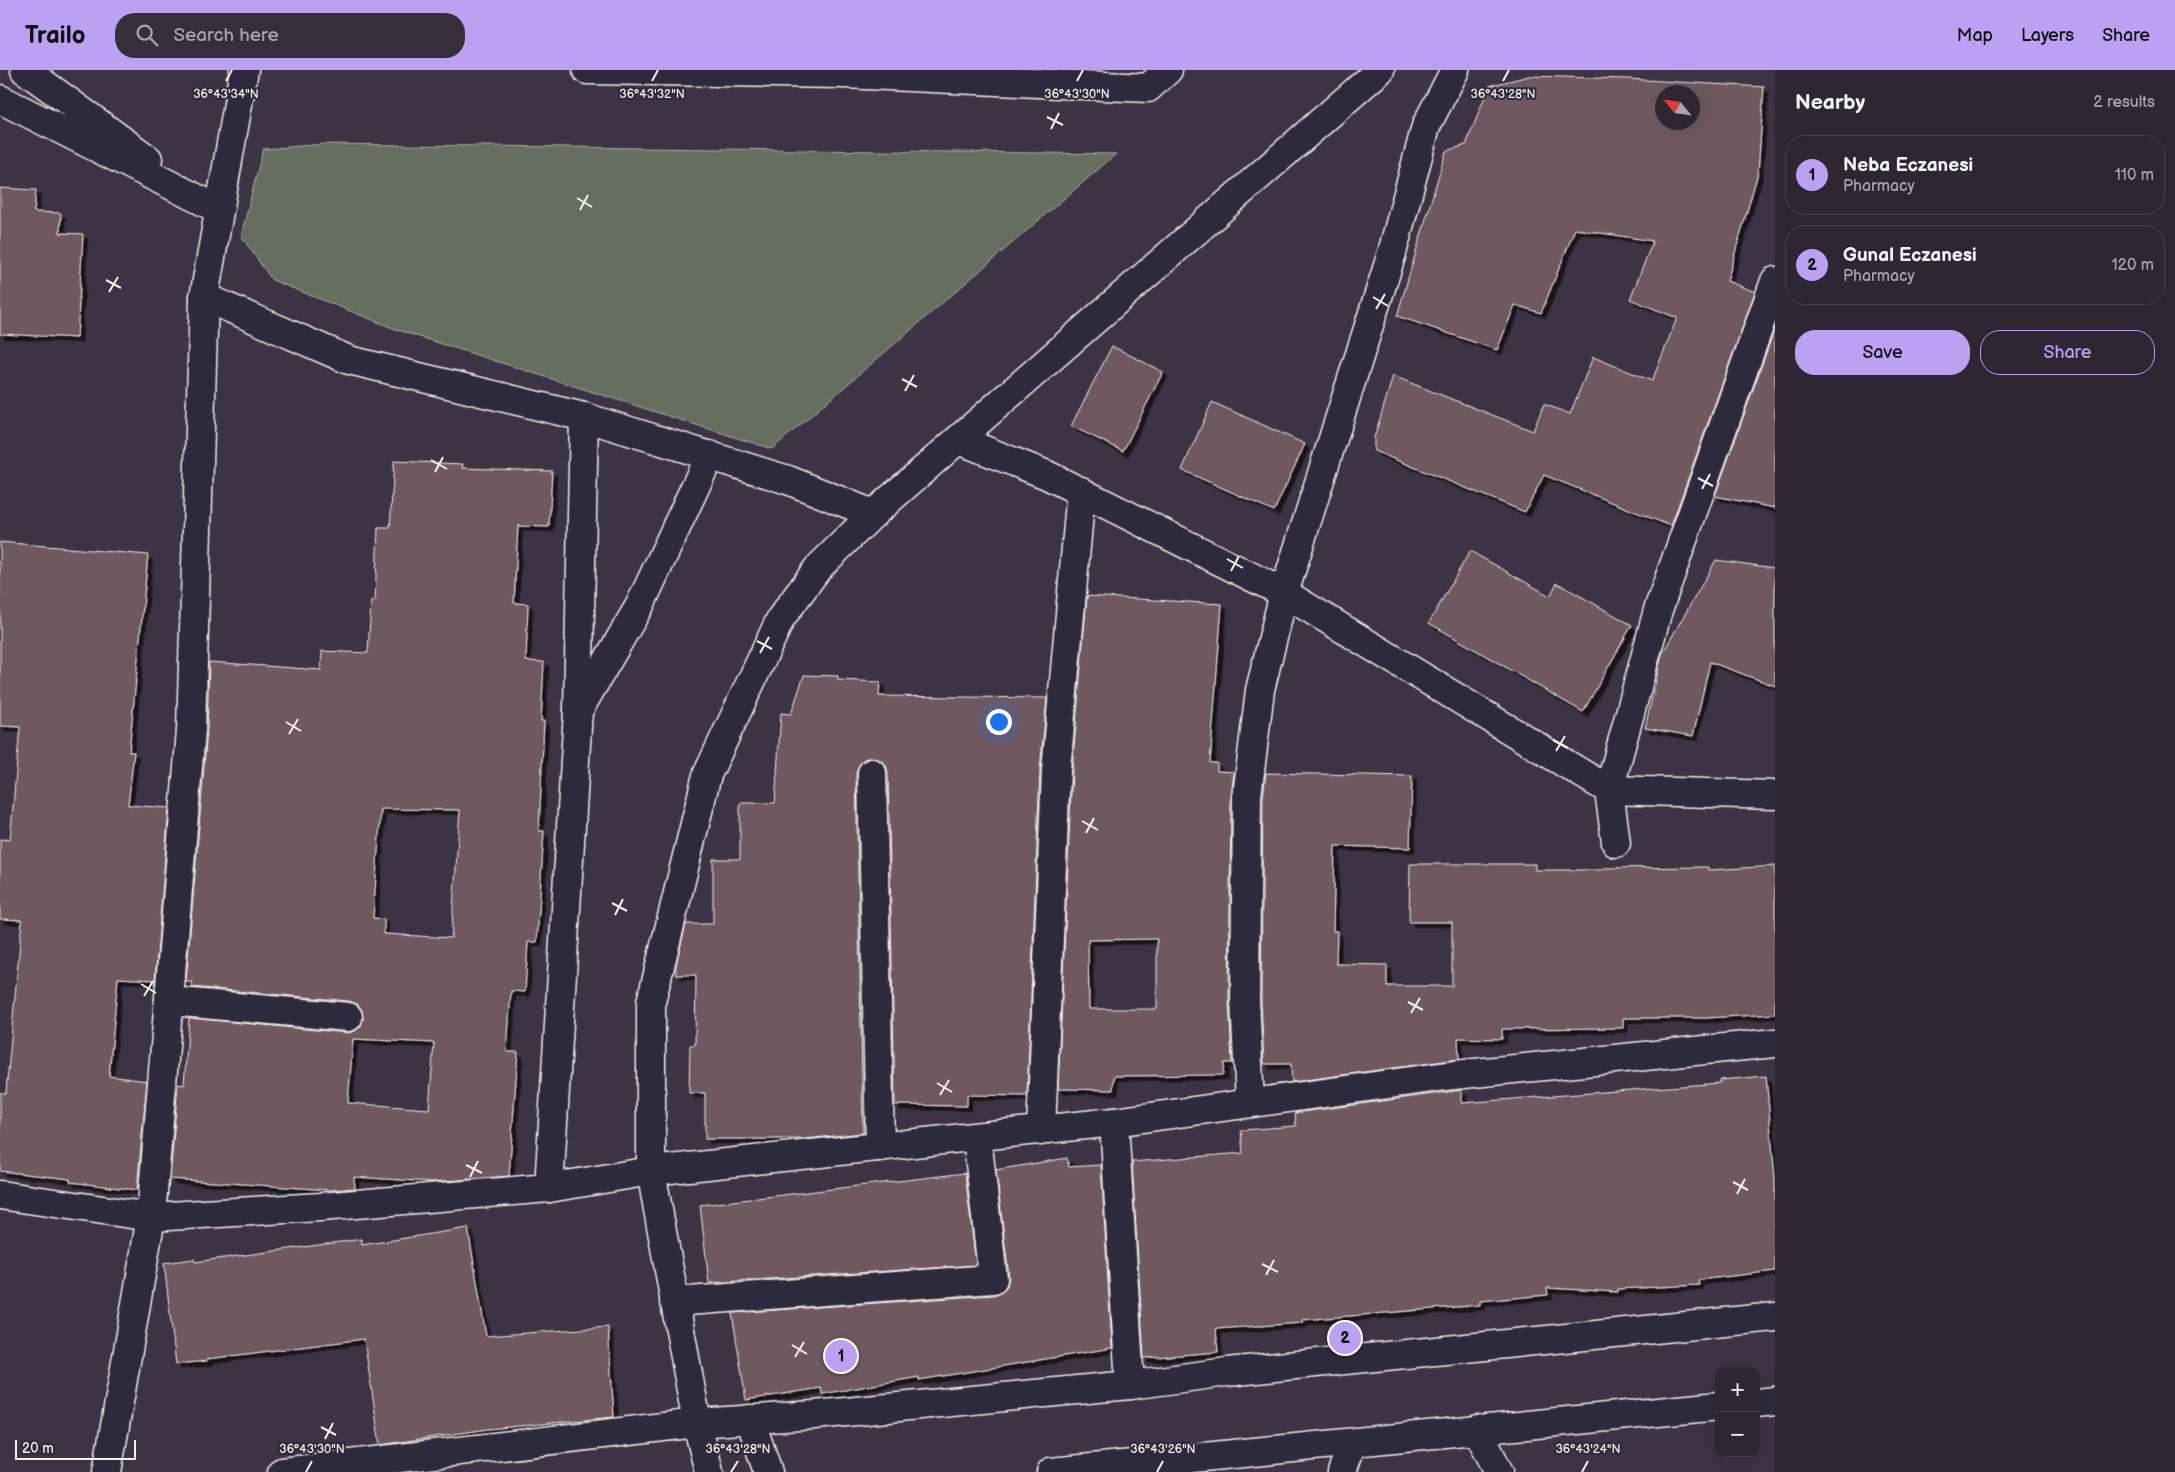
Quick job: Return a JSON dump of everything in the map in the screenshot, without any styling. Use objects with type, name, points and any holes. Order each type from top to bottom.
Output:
[{"type":"street","points":[[25,70],[218,209]]},
{"type":"street","points":[[106,1472],[151,1217],[190,730],[204,297],[244,70]]},
{"type":"street","points":[[588,70],[843,72],[1148,88],[1168,70]]},
{"type":"street","points":[[709,1472],[697,1423],[650,1171],[651,1002],[707,775],[781,618],[818,568],[873,514],[1380,70]]},
{"type":"street","points":[[1250,1103],[1245,1000],[1248,796],[1260,690],[1284,593],[1392,253],[1426,126],[1455,70]]},
{"type":"street","points":[[0,99],[218,209]]},
{"type":"street","points":[[1616,843],[1609,790],[1658,610],[1775,280]]},
{"type":"street","points":[[204,297],[349,360],[584,417],[788,480],[873,514]]},
{"type":"street","points":[[549,1188],[578,711],[584,417]]},
{"type":"street","points":[[959,440],[1047,475],[1284,593],[1609,790],[1775,795]]},
{"type":"street","points":[[578,711],[640,605],[710,455]]},
{"type":"street","points":[[1040,1131],[1056,770],[1081,492]]},
{"type":"street","points":[[872,773],[880,1147]]},
{"type":"street","points":[[169,1001],[348,1017]]},
{"type":"street","points":[[0,1195],[151,1217],[320,1207],[549,1188],[650,1171],[1114,1122],[1454,1075],[1775,1043]]},
{"type":"street","points":[[1114,1122],[1130,1385]]},
{"type":"street","points":[[674,1302],[993,1279],[977,1137]]},
{"type":"street","points":[[282,1472],[697,1423],[1130,1385],[1227,1372],[1775,1317]]},
{"type":"street","points":[[1760,1403],[1775,1401]]},
{"type":"street","points":[[1051,1472],[1715,1406]]},
{"type":"street","points":[[750,1419],[768,1472]]},
{"type":"street","points":[[1477,1429],[1499,1472]]},
{"type":"street","points":[[1342,1472],[1352,1443]]},
{"type":"green space","points":[[326,144],[1116,154],[772,449],[398,330],[272,280],[241,236],[263,149]]},
{"type":"building","points":[[1529,76],[1627,79],[1764,87],[1758,173],[1727,281],[1755,292],[1671,526],[1544,475],[1525,512],[1374,451],[1374,438],[1393,376],[1533,431],[1544,404],[1570,414],[1593,357],[1652,381],[1677,318],[1630,299],[1653,241],[1575,229],[1541,313],[1515,305],[1497,350],[1397,316],[1446,151],[1466,145],[1489,86]]},
{"type":"building","points":[[0,188],[36,190],[34,212],[61,213],[60,233],[83,234],[77,338],[0,334]]},
{"type":"building","points":[[1775,328],[1775,508],[1715,496]]},
{"type":"building","points":[[1112,346],[1163,372],[1123,451],[1071,426]]},
{"type":"building","points":[[1212,402],[1305,444],[1274,511],[1182,470]]},
{"type":"building","points":[[394,461],[463,464],[462,468],[552,471],[549,527],[518,526],[514,603],[528,604],[526,661],[544,662],[541,721],[544,721],[539,831],[544,831],[537,942],[528,942],[525,992],[511,991],[507,1052],[518,1052],[509,1176],[433,1182],[354,1177],[355,1188],[330,1190],[170,1179],[178,1084],[184,1085],[189,1018],[347,1033],[355,1031],[361,1026],[363,1019],[362,1010],[357,1004],[349,1001],[191,987],[192,982],[186,982],[207,731],[209,662],[321,670],[322,651],[368,653],[371,601],[375,601],[378,528],[390,528]],"holes":[[[381,809],[460,810],[451,938],[384,934],[384,919],[373,918]],[[353,1039],[434,1043],[429,1109],[348,1103]]]},
{"type":"building","points":[[0,542],[148,555],[129,752],[134,752],[128,805],[169,808],[155,980],[118,978],[109,1076],[147,1081],[137,1190],[70,1182],[70,1179],[0,1171],[0,1093],[6,1093],[22,920],[0,919],[0,839],[10,840],[20,727],[0,726]]},
{"type":"building","points":[[1470,551],[1550,596],[1557,583],[1632,625],[1583,712],[1429,623]]},
{"type":"building","points":[[1716,560],[1775,568],[1775,686],[1710,662],[1693,736],[1645,728],[1662,654]]},
{"type":"building","points":[[1087,596],[1222,604],[1210,763],[1217,763],[1217,771],[1234,772],[1231,796],[1229,1000],[1232,1063],[1224,1063],[1223,1075],[1114,1076],[1113,1090],[1058,1089],[1072,771]],"holes":[[[1157,939],[1157,1009],[1089,1009],[1088,940]]]},
{"type":"building","points":[[804,675],[838,676],[838,680],[880,682],[879,696],[1047,698],[1040,769],[1027,1096],[967,1095],[967,1106],[895,1105],[888,773],[886,765],[880,760],[871,757],[864,759],[856,773],[863,1133],[804,1139],[705,1139],[705,1093],[689,1093],[690,1045],[695,1045],[696,975],[676,975],[676,964],[686,924],[713,924],[713,859],[740,859],[740,803],[775,803],[781,713],[791,714]]},
{"type":"building","points":[[1266,773],[1412,776],[1410,848],[1335,846],[1333,931],[1337,931],[1336,964],[1387,965],[1387,986],[1452,986],[1452,922],[1409,922],[1410,864],[1535,864],[1535,870],[1708,867],[1708,870],[1775,866],[1775,1014],[1706,1018],[1623,1018],[1623,1028],[1502,1029],[1502,1039],[1458,1038],[1459,1059],[1292,1082],[1291,1064],[1264,1064],[1261,1000],[1263,797]]},
{"type":"building","points":[[1766,1076],[1775,1179],[1775,1271],[1698,1280],[1699,1285],[1618,1289],[1618,1292],[1547,1288],[1548,1295],[1480,1301],[1480,1305],[1302,1320],[1302,1323],[1216,1329],[1218,1352],[1144,1358],[1132,1162],[1243,1153],[1241,1130],[1296,1126],[1295,1113],[1462,1090],[1462,1103],[1720,1083],[1720,1080]]},
{"type":"building","points":[[1067,1158],[1069,1167],[1101,1165],[1112,1348],[919,1380],[919,1377],[822,1394],[821,1388],[746,1400],[732,1313],[994,1295],[1001,1292],[1007,1286],[1009,1277],[996,1170]]},
{"type":"building","points":[[965,1173],[976,1265],[709,1283],[700,1205]]},
{"type":"building","points":[[468,1228],[486,1336],[608,1327],[614,1417],[488,1429],[380,1445],[364,1339],[176,1364],[164,1263],[194,1259],[195,1262],[362,1239],[362,1245]]},
{"type":"place","name":"Gunal Eczanesi","points":[[1345,1338]]},
{"type":"place","name":"Neba Eczanesi","points":[[841,1356]]}]
